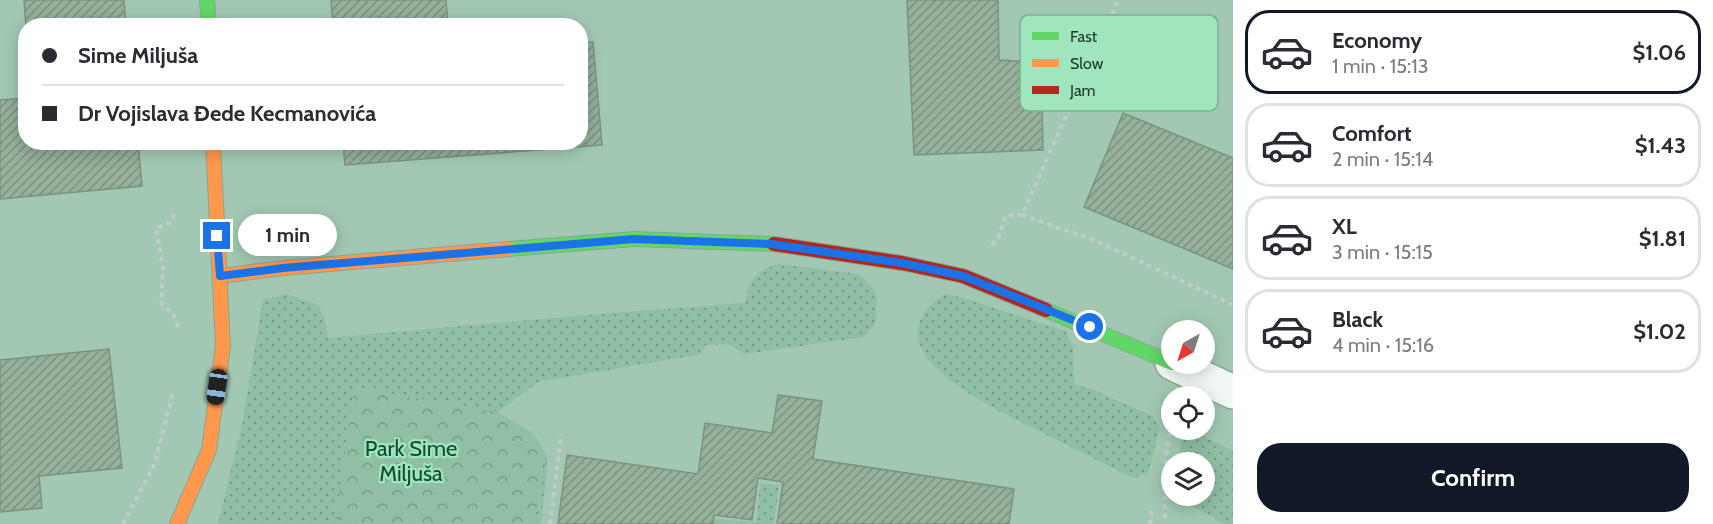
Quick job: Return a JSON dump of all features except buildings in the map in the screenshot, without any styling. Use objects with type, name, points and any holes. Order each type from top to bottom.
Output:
[{"type":"street","points":[[207,0],[208,18]]},
{"type":"street","points":[[177,524],[208,450],[223,346],[213,150]]},
{"type":"street","points":[[220,276],[283,268],[634,239],[771,244],[902,263],[963,276],[1161,358]]},
{"type":"street","points":[[1194,374],[1233,393]]},
{"type":"path","points":[[1111,15],[1118,0]]},
{"type":"path","points":[[1022,215],[1068,111]]},
{"type":"path","points":[[990,248],[998,238],[1006,215],[1022,215],[1094,240],[1233,305]]},
{"type":"path","points":[[123,524],[155,463],[174,389]]},
{"type":"path","points":[[550,524],[561,437]]},
{"type":"path","points":[[1165,518],[1164,471],[1169,440]]},
{"type":"path","points":[[1150,524],[1152,509]]},
{"type":"green space","points":[[778,264],[858,274],[871,285],[877,297],[875,325],[863,337],[744,354],[729,344],[705,345],[702,354],[538,382],[498,412],[355,388],[337,518],[361,524],[218,524],[243,420],[263,300],[287,294],[318,305],[325,319],[328,338],[745,303],[754,278],[763,270]]},
{"type":"green space","points":[[945,294],[1065,331],[1073,346],[1074,384],[1094,390],[1152,416],[1160,428],[1148,473],[1133,478],[1008,415],[964,390],[944,375],[928,358],[919,341],[919,324],[929,306]]},
{"type":"green space","name":"Park Sime Miljuša","points":[[354,388],[498,412],[534,434],[548,458],[533,524],[361,524],[336,518]]},
{"type":"green space","points":[[1182,440],[1211,440],[1233,451],[1233,524],[1226,524],[1192,506],[1215,506],[1215,452],[1180,452]]},
{"type":"green space","points":[[548,458],[541,524],[533,524]]},
{"type":"green space","points":[[760,483],[779,485],[774,524],[714,524],[715,519],[756,522]]},
{"type":"traffic: fast","points":[[207,0],[208,18]]},
{"type":"traffic: fast","points":[[508,249],[634,239],[774,244]]},
{"type":"traffic: fast","points":[[1046,310],[1161,358]]},
{"type":"traffic: slow","points":[[177,524],[209,450],[223,346],[213,150]]},
{"type":"traffic: slow","points":[[220,276],[283,268],[508,249]]},
{"type":"traffic: jam","points":[[774,244],[902,263],[963,276],[1046,310]]},
{"type":"route","points":[[217,236],[220,276],[283,268],[634,239],[771,244],[902,263],[963,276],[1090,327]]}]
